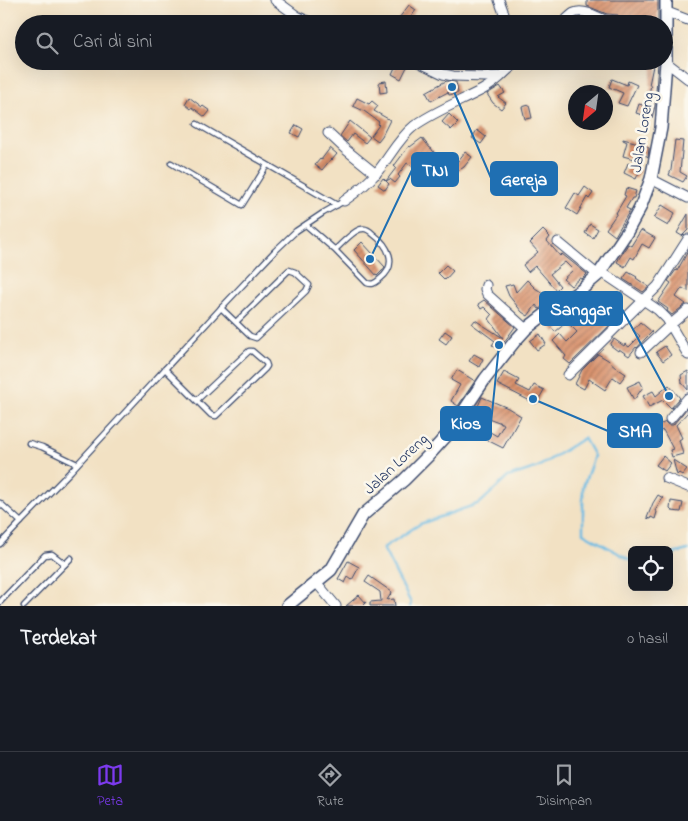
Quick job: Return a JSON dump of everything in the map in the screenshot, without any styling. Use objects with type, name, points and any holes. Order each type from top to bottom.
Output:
[{"type":"street","points":[[276,0],[296,15]]},
{"type":"street","points":[[499,0],[505,15]]},
{"type":"street","points":[[667,6],[688,20]]},
{"type":"street","points":[[572,15],[576,12],[586,12],[593,15]]},
{"type":"street","points":[[673,67],[688,79]]},
{"type":"street","points":[[435,70],[453,76],[496,77],[502,75]]},
{"type":"street","points":[[341,203],[361,189],[376,174],[400,141],[414,126],[484,89],[507,70]]},
{"type":"street","name":"Jalan Loreng","points":[[287,606],[331,570],[363,515],[404,480],[449,433],[485,379],[526,329],[581,290],[599,273],[627,232],[640,208],[652,179],[661,128],[665,70]]},
{"type":"street","points":[[328,133],[376,174]]},
{"type":"street","points":[[652,179],[688,198]]},
{"type":"street","points":[[568,375],[658,286],[688,239]]},
{"type":"street","points":[[558,242],[599,273],[658,310],[670,325],[688,355]]},
{"type":"street","points":[[486,285],[485,290],[487,294],[526,329]]},
{"type":"street","points":[[641,352],[688,310]]},
{"type":"street","points":[[670,419],[688,398]]},
{"type":"street","points":[[666,478],[688,487]]},
{"type":"street","points":[[316,582],[336,606]]},
{"type":"lane","points":[[197,124],[267,165],[341,203]]},
{"type":"lane","points":[[171,163],[242,205],[267,165]]},
{"type":"lane","points":[[0,544],[275,251],[296,231],[341,203]]},
{"type":"lane","points":[[306,225],[362,279],[370,284],[374,284],[386,275],[389,269],[390,259],[388,250],[382,241],[365,229],[357,231],[334,250]]},
{"type":"lane","points":[[221,308],[253,338],[258,337],[306,291],[308,285],[295,272],[289,270],[236,322]]},
{"type":"lane","points":[[165,369],[196,400],[211,415],[213,416],[217,415],[265,369],[266,363],[252,350],[249,350],[196,400]]},
{"type":"lane","points":[[28,443],[77,464]]},
{"type":"lane","points":[[0,504],[21,522]]},
{"type":"lane","points":[[0,602],[45,555],[52,554],[65,564]]},
{"type":"lane","points":[[24,606],[71,558]]},
{"type":"building","points":[[587,0],[658,0],[658,15],[607,14],[587,6]]},
{"type":"building","points":[[409,5],[416,10],[412,15],[401,15]]},
{"type":"building","points":[[394,70],[406,70],[401,79],[392,74]]},
{"type":"building","points":[[652,70],[657,70],[655,106],[652,118],[636,113],[639,104],[646,106],[651,85],[649,85]]},
{"type":"building","points":[[612,79],[627,85],[628,81],[637,85],[627,106],[618,103],[623,93],[613,89],[613,85],[610,85]]},
{"type":"building","points":[[386,81],[387,92],[380,93],[379,82]]},
{"type":"building","points":[[447,81],[456,82],[458,93],[449,95],[448,92],[431,101],[426,92]]},
{"type":"building","points":[[500,86],[505,93],[498,97],[506,103],[501,109],[493,103],[487,94]]},
{"type":"building","points":[[189,97],[210,111],[205,117],[185,104]]},
{"type":"building","points":[[357,98],[369,104],[372,101],[378,106],[374,111],[390,120],[378,141],[371,136],[379,122],[364,111],[353,106]]},
{"type":"building","points":[[529,105],[532,118],[525,119],[522,107]]},
{"type":"building","points":[[449,114],[458,123],[451,130],[442,122]]},
{"type":"building","points":[[350,121],[370,137],[365,143],[353,134],[347,142],[340,136]]},
{"type":"building","points":[[296,125],[303,129],[299,137],[291,133]]},
{"type":"building","points":[[477,130],[486,137],[481,144],[472,138]]},
{"type":"building","points":[[422,138],[435,154],[426,159],[424,156],[412,166],[407,163],[398,175],[400,177],[395,183],[390,179],[386,181],[396,168],[394,166],[409,146]]},
{"type":"building","points":[[623,139],[643,144],[649,148],[648,157],[637,149],[634,159],[623,156],[627,142]]},
{"type":"building","points":[[675,140],[683,141],[680,172],[687,176],[683,182],[669,175]]},
{"type":"building","points":[[330,148],[337,154],[322,170],[315,165]]},
{"type":"building","points":[[465,152],[472,157],[464,167],[455,173],[451,165],[458,161]]},
{"type":"building","points":[[628,163],[640,170],[636,179],[624,173]]},
{"type":"building","points":[[383,178],[389,184],[385,190],[378,185]]},
{"type":"building","points":[[585,187],[593,193],[589,199],[587,197],[577,215],[566,208],[575,193],[579,196]]},
{"type":"building","points":[[626,188],[636,191],[634,198],[632,198],[626,208],[630,210],[615,236],[606,229],[626,196],[624,195]]},
{"type":"building","points":[[662,205],[675,213],[668,226],[654,218]]},
{"type":"building","points":[[688,214],[688,230],[682,236],[677,233]]},
{"type":"building","points":[[590,224],[598,229],[593,238],[585,233]]},
{"type":"building","points":[[543,230],[550,237],[547,241],[560,256],[562,254],[587,274],[582,279],[580,278],[571,286],[563,279],[573,270],[565,262],[550,274],[560,286],[556,290],[535,266],[528,272],[523,265],[538,252],[530,243]]},
{"type":"building","points":[[641,230],[655,238],[649,248],[642,244],[634,259],[631,257],[625,267],[617,262],[628,244],[631,246]]},
{"type":"building","points":[[362,242],[385,267],[377,276],[354,250]]},
{"type":"building","points":[[688,251],[688,291],[682,288],[676,297],[686,304],[672,315],[667,311],[668,309],[658,302],[671,283],[668,281],[677,271]]},
{"type":"building","points":[[446,265],[453,271],[445,280],[438,273]]},
{"type":"building","points":[[628,272],[649,287],[643,292],[623,279]]},
{"type":"building","points":[[527,280],[535,288],[544,292],[550,302],[539,309],[536,305],[528,316],[522,312],[509,296],[505,286],[513,284],[516,292]]},
{"type":"building","points":[[484,300],[515,327],[499,349],[492,345],[495,341],[472,324],[475,320],[503,338],[489,319],[492,315],[484,307],[481,309],[478,304]]},
{"type":"building","points":[[594,310],[612,323],[570,364],[564,359],[566,356],[553,341],[560,334],[567,342],[577,332],[567,322],[555,332],[548,323],[555,317],[559,321],[569,311],[580,322]]},
{"type":"building","points":[[640,322],[652,332],[629,356],[610,345],[614,339],[629,347],[640,336],[633,330]]},
{"type":"building","points":[[445,331],[452,336],[446,344],[439,339]]},
{"type":"building","points":[[540,334],[546,344],[537,350],[530,341]]},
{"type":"building","points":[[665,346],[671,355],[663,361],[656,352]]},
{"type":"building","points":[[474,354],[483,359],[479,367],[469,361]]},
{"type":"building","points":[[598,354],[626,374],[620,382],[613,377],[605,390],[589,379],[584,389],[575,384],[582,370]]},
{"type":"building","points":[[457,370],[475,381],[458,406],[451,401],[460,385],[451,380]]},
{"type":"building","points":[[688,371],[688,390],[682,383],[681,375]]},
{"type":"building","points":[[504,372],[519,380],[516,385],[530,392],[534,385],[544,390],[536,404],[497,384]]},
{"type":"building","points":[[640,381],[643,387],[634,400],[627,387]]},
{"type":"building","points":[[669,385],[680,398],[671,408],[663,400],[649,407],[643,396],[653,391],[656,396]]},
{"type":"building","points":[[482,397],[521,416],[503,448],[481,437],[485,429],[497,436],[504,424],[475,413]]},
{"type":"building","points":[[687,408],[688,412],[676,425],[682,438],[679,440],[683,454],[672,457],[670,450],[673,449],[656,420],[662,424],[665,422],[668,425],[673,425]]},
{"type":"building","points":[[663,456],[671,463],[665,471],[656,465]]},
{"type":"building","points":[[673,460],[687,469],[682,475],[679,473],[677,475]]},
{"type":"building","points":[[658,495],[663,498],[655,511],[657,512],[655,519],[647,518],[653,503]]},
{"type":"building","points":[[671,501],[683,503],[681,512],[670,509]]},
{"type":"building","points":[[348,561],[359,567],[352,580],[348,577],[345,583],[338,579]]},
{"type":"building","points":[[369,576],[392,592],[387,600],[394,599],[395,606],[370,606],[370,602],[381,601],[380,592],[365,582]]},
{"type":"building","points":[[359,595],[366,603],[363,606],[346,606]]},
{"type":"waterway","points":[[410,606],[411,603],[383,548],[420,524],[480,503],[508,477],[538,467],[584,438],[594,456],[583,487],[583,533],[628,559]]},
{"type":"waterway","points":[[673,554],[688,550]]},
{"type":"place","name":"Gereja","points":[[452,87]]},
{"type":"place","name":"TNI","points":[[370,259]]},
{"type":"place","name":"Kios","points":[[499,345]]},
{"type":"place","name":"Sanggar","points":[[669,396]]},
{"type":"place","name":"SMA","points":[[533,399]]}]
